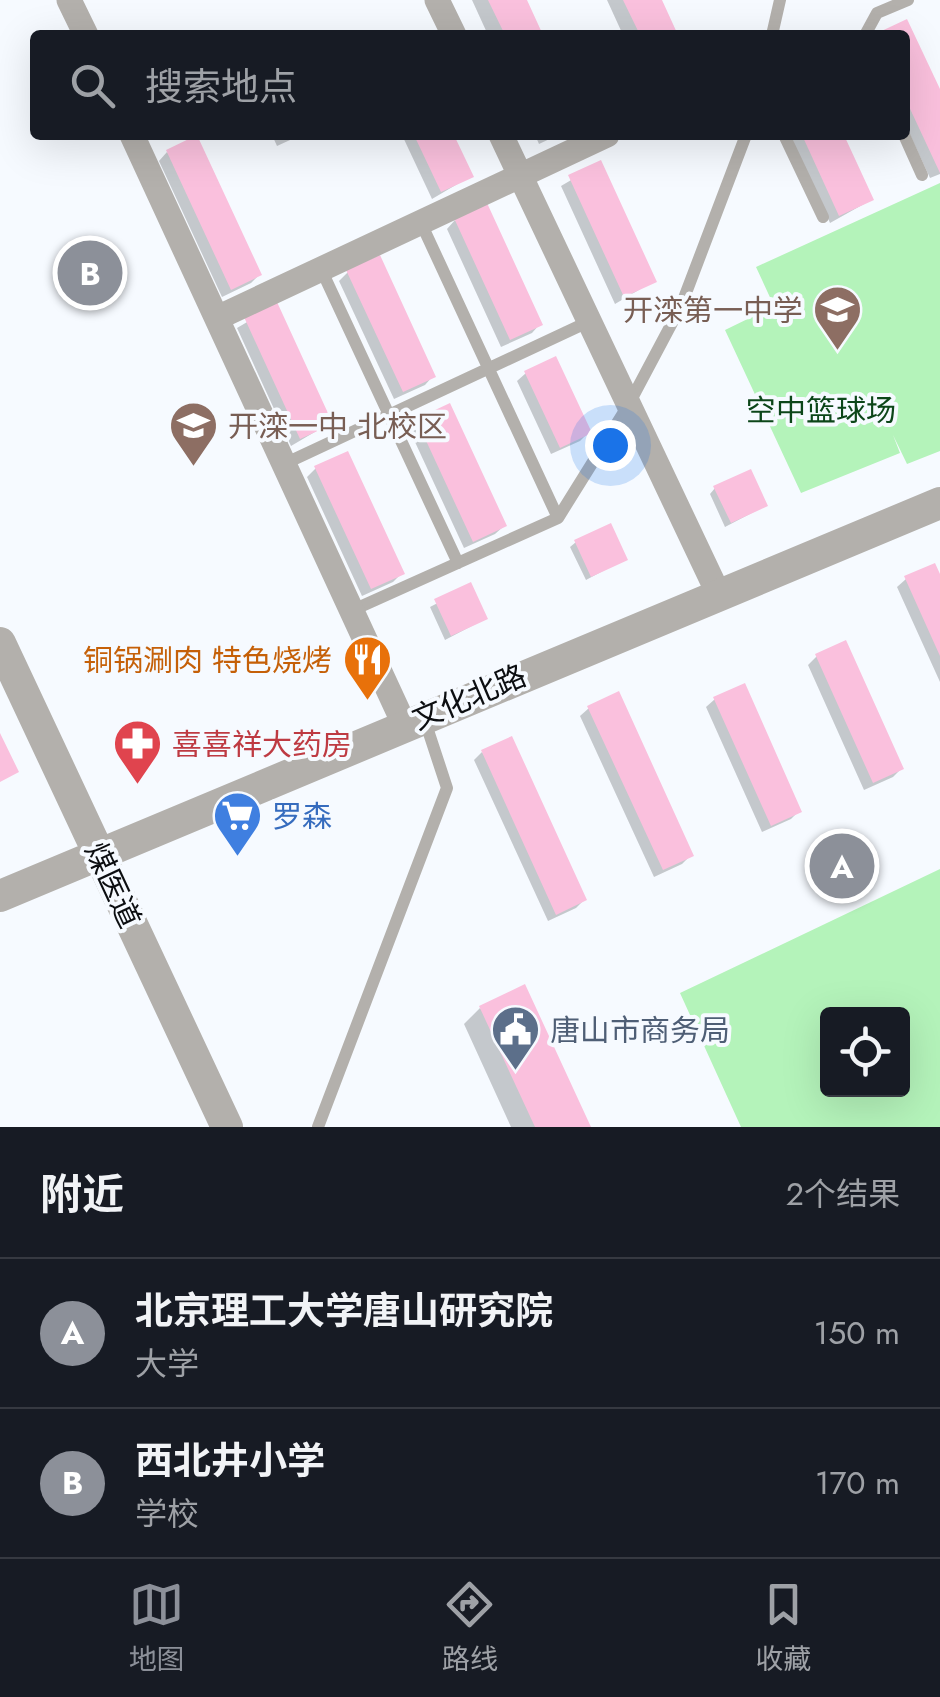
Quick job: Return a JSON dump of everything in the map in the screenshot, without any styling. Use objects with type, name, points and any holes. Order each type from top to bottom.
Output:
[{"type":"street","points":[[69,0],[84,30]]},
{"type":"street","points":[[438,0],[452,30]]},
{"type":"street","points":[[134,140],[353,610],[414,720]]},
{"type":"street","points":[[504,140],[718,593]]},
{"type":"street","points":[[217,318],[597,140]]},
{"type":"street","name":"文化北路","points":[[0,896],[940,503]]},
{"type":"street","name":"煤医道","points":[[0,643],[227,1127]]},
{"type":"lane","points":[[773,30],[780,0]]},
{"type":"lane","points":[[868,30],[877,13],[908,0]]},
{"type":"lane","points":[[353,610],[558,518],[629,404],[681,306],[744,140]]},
{"type":"lane","points":[[786,140],[822,217]]},
{"type":"lane","points":[[906,140],[922,175]]},
{"type":"lane","points":[[421,223],[558,518]]},
{"type":"lane","points":[[321,270],[458,563]]},
{"type":"lane","points":[[284,464],[590,321]]},
{"type":"lane","points":[[318,1127],[447,788],[414,720]]},
{"type":"green space","name":"开滦第一中学","points":[[940,183],[940,451],[907,464],[893,435],[900,453],[801,493],[725,330],[774,306],[756,267]]},
{"type":"green space","points":[[940,869],[940,1127],[741,1127],[680,993]]},
{"type":"building","points":[[488,0],[527,0],[541,30],[503,30]]},
{"type":"building","points":[[623,0],[662,0],[676,30],[638,30]]},
{"type":"building","points":[[907,19],[940,89],[940,173],[910,109],[910,30],[884,30]]},
{"type":"building","points":[[187,140],[199,140],[262,275],[231,290],[166,150]]},
{"type":"building","points":[[416,140],[456,140],[474,177],[441,192]]},
{"type":"building","points":[[804,140],[846,140],[874,200],[839,216]]},
{"type":"building","points":[[601,160],[657,282],[624,297],[568,175]]},
{"type":"building","points":[[487,203],[543,325],[510,340],[454,218]]},
{"type":"building","points":[[380,255],[436,377],[403,392],[346,270]]},
{"type":"building","points":[[277,302],[333,424],[300,439],[244,317]]},
{"type":"building","points":[[556,356],[592,433],[560,448],[524,371]]},
{"type":"building","points":[[450,403],[507,526],[473,542],[416,419]]},
{"type":"building","points":[[348,451],[405,574],[371,589],[314,466]]},
{"type":"building","points":[[751,469],[768,506],[731,523],[713,486]]},
{"type":"building","points":[[611,523],[628,560],[591,577],[574,540]]},
{"type":"building","points":[[935,563],[940,574],[940,656],[904,576]]},
{"type":"building","points":[[471,582],[488,619],[451,636],[434,599]]},
{"type":"building","points":[[846,640],[904,769],[873,783],[815,654]]},
{"type":"building","points":[[745,683],[802,812],[771,826],[713,697]]},
{"type":"building","points":[[619,691],[694,856],[663,870],[587,706]]},
{"type":"building","points":[[0,733],[19,772],[0,782]]},
{"type":"building","points":[[512,736],[587,900],[556,915],[481,750]]},
{"type":"building","points":[[525,984],[591,1127],[535,1127],[479,1006]]},
{"type":"place","name":"西北井小学","points":[[90,273]]},
{"type":"place","name":"开滦第一中学","points":[[838,352]]},
{"type":"place","name":"开滦一中 北校区","points":[[193,468]]},
{"type":"place","name":"铜锅涮肉 特色烧烤","points":[[367,702]]},
{"type":"place","name":"喜喜祥大药房","points":[[137,786]]},
{"type":"place","name":"罗森","points":[[237,858]]},
{"type":"place","name":"北京理工大学唐山研究院","points":[[842,866]]},
{"type":"place","name":"唐山市商务局","points":[[515,1072]]},
{"type":"park label","name":"空中篮球场","points":[[821,410]]}]
